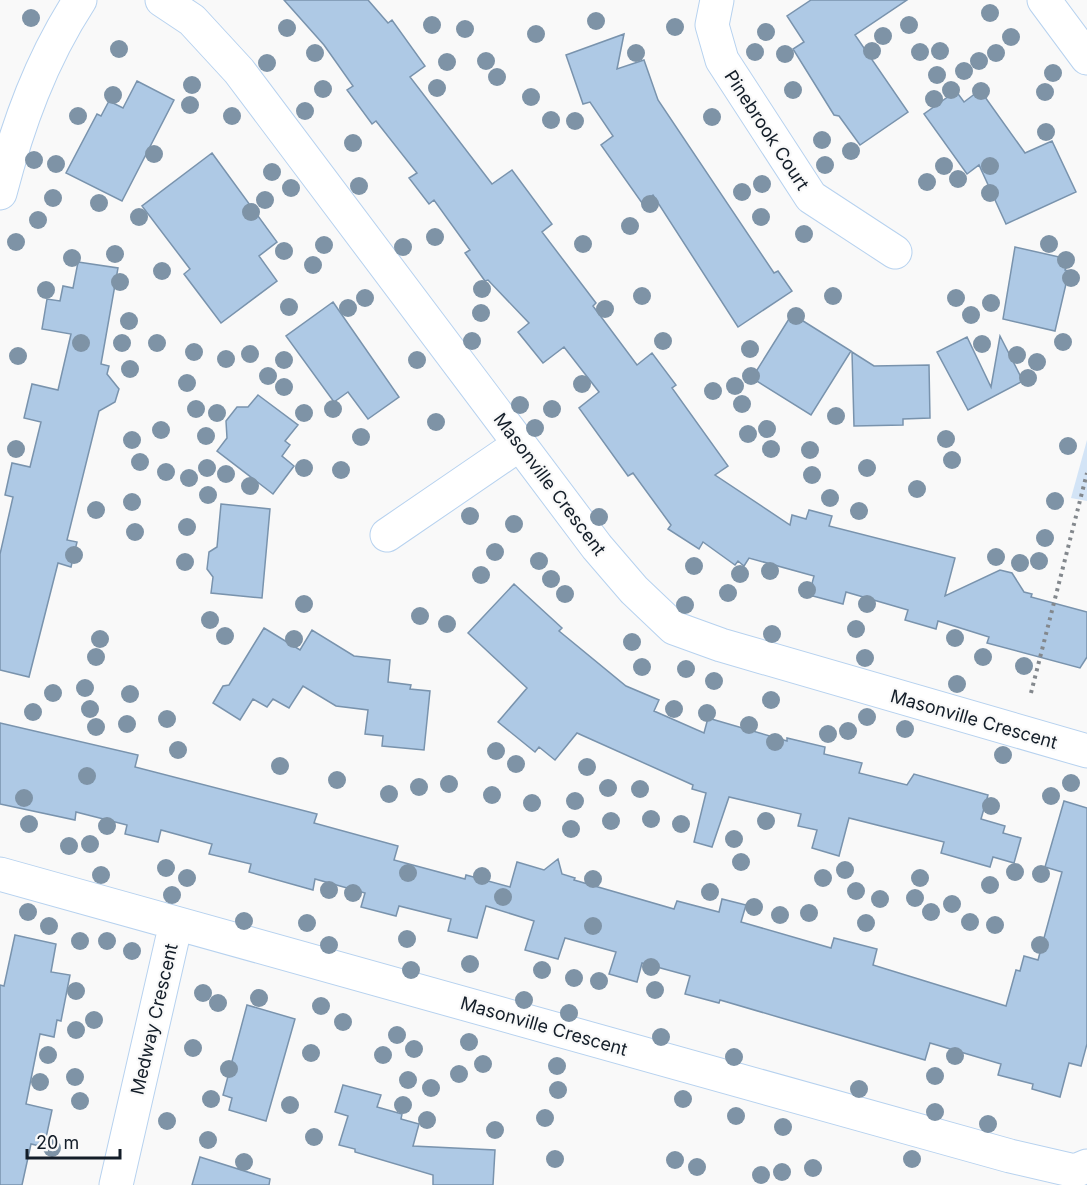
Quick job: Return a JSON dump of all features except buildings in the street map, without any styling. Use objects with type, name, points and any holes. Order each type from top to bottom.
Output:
[{"type":"street","points":[[0,193],[26,102],[62,28],[80,0]]},
{"type":"street","name":"Masonville Crescent","points":[[162,0],[192,20],[239,71],[597,547],[634,590],[674,628],[721,645],[1087,751]]},
{"type":"street","name":"Pinebrook Court","points":[[717,0],[712,25],[723,60],[811,197],[895,252]]},
{"type":"street","points":[[1044,0],[1087,58]]},
{"type":"street","points":[[387,535],[520,444]]},
{"type":"street","name":"Masonville Crescent","points":[[0,874],[1010,1156],[1075,1171],[1087,1166]]},
{"type":"street","name":"Medway Crescent","points":[[116,1185],[176,923]]},
{"type":"path","points":[[1030,693],[1087,473]]},
{"type":"shaded area","points":[[1087,440],[1087,501],[1071,498]]}]
